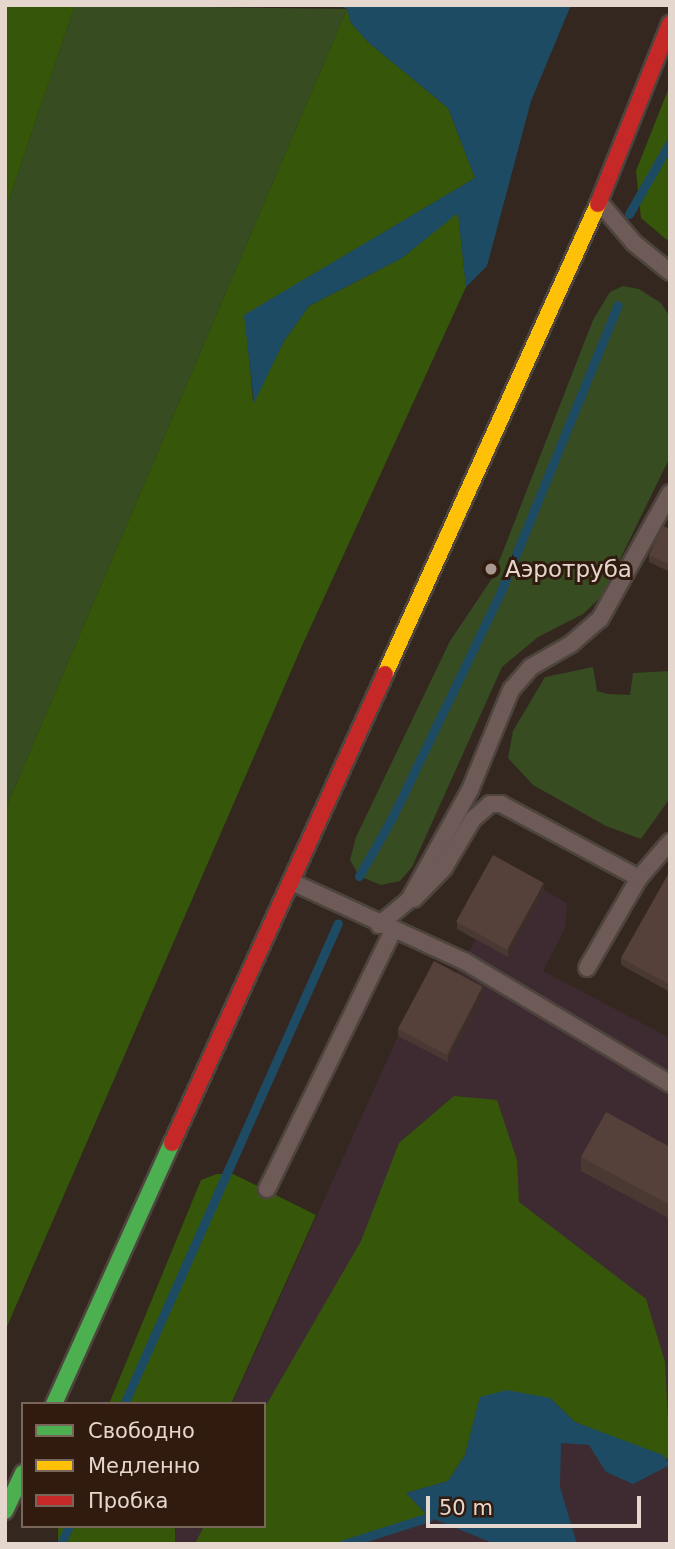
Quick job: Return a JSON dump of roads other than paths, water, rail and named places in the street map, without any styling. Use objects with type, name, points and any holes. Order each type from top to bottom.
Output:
[{"type":"main road","points":[[55,1402],[599,201],[670,24]]},
{"type":"main road","points":[[5,1511],[21,1477]]},
{"type":"lane","points":[[599,201],[634,243],[669,274]]},
{"type":"lane","points":[[267,1189],[386,928],[408,900],[470,790],[511,690],[531,667],[571,644],[600,619],[670,493]]},
{"type":"lane","points":[[470,790],[639,878]]},
{"type":"lane","points":[[408,900],[416,899],[444,868],[480,810],[501,804]]},
{"type":"lane","points":[[587,968],[639,878],[670,842]]},
{"type":"lane","points":[[292,882],[386,928],[464,961],[670,1084]]},
{"type":"water","points":[[338,5],[571,5],[531,101],[487,266],[466,287],[458,213],[402,258],[309,306],[284,341],[254,403],[244,315],[475,178],[448,108],[368,42],[351,23],[347,9]]},
{"type":"water","points":[[507,1390],[550,1398],[575,1422],[663,1455],[670,1465],[633,1484],[606,1472],[589,1445],[561,1443],[560,1487],[577,1544],[495,1544],[429,1517],[406,1493],[448,1481],[465,1455],[480,1397]]},
{"type":"waterway","points":[[629,214],[670,142]]},
{"type":"waterway","points":[[359,876],[392,818],[499,596],[618,305]]},
{"type":"waterway","points":[[125,1402],[338,923]]},
{"type":"waterway","points":[[344,1544],[429,1517]]},
{"type":"waterway","points":[[61,1544],[68,1528]]},
{"type":"place","name":"Аэротруба","points":[[491,569]]}]
